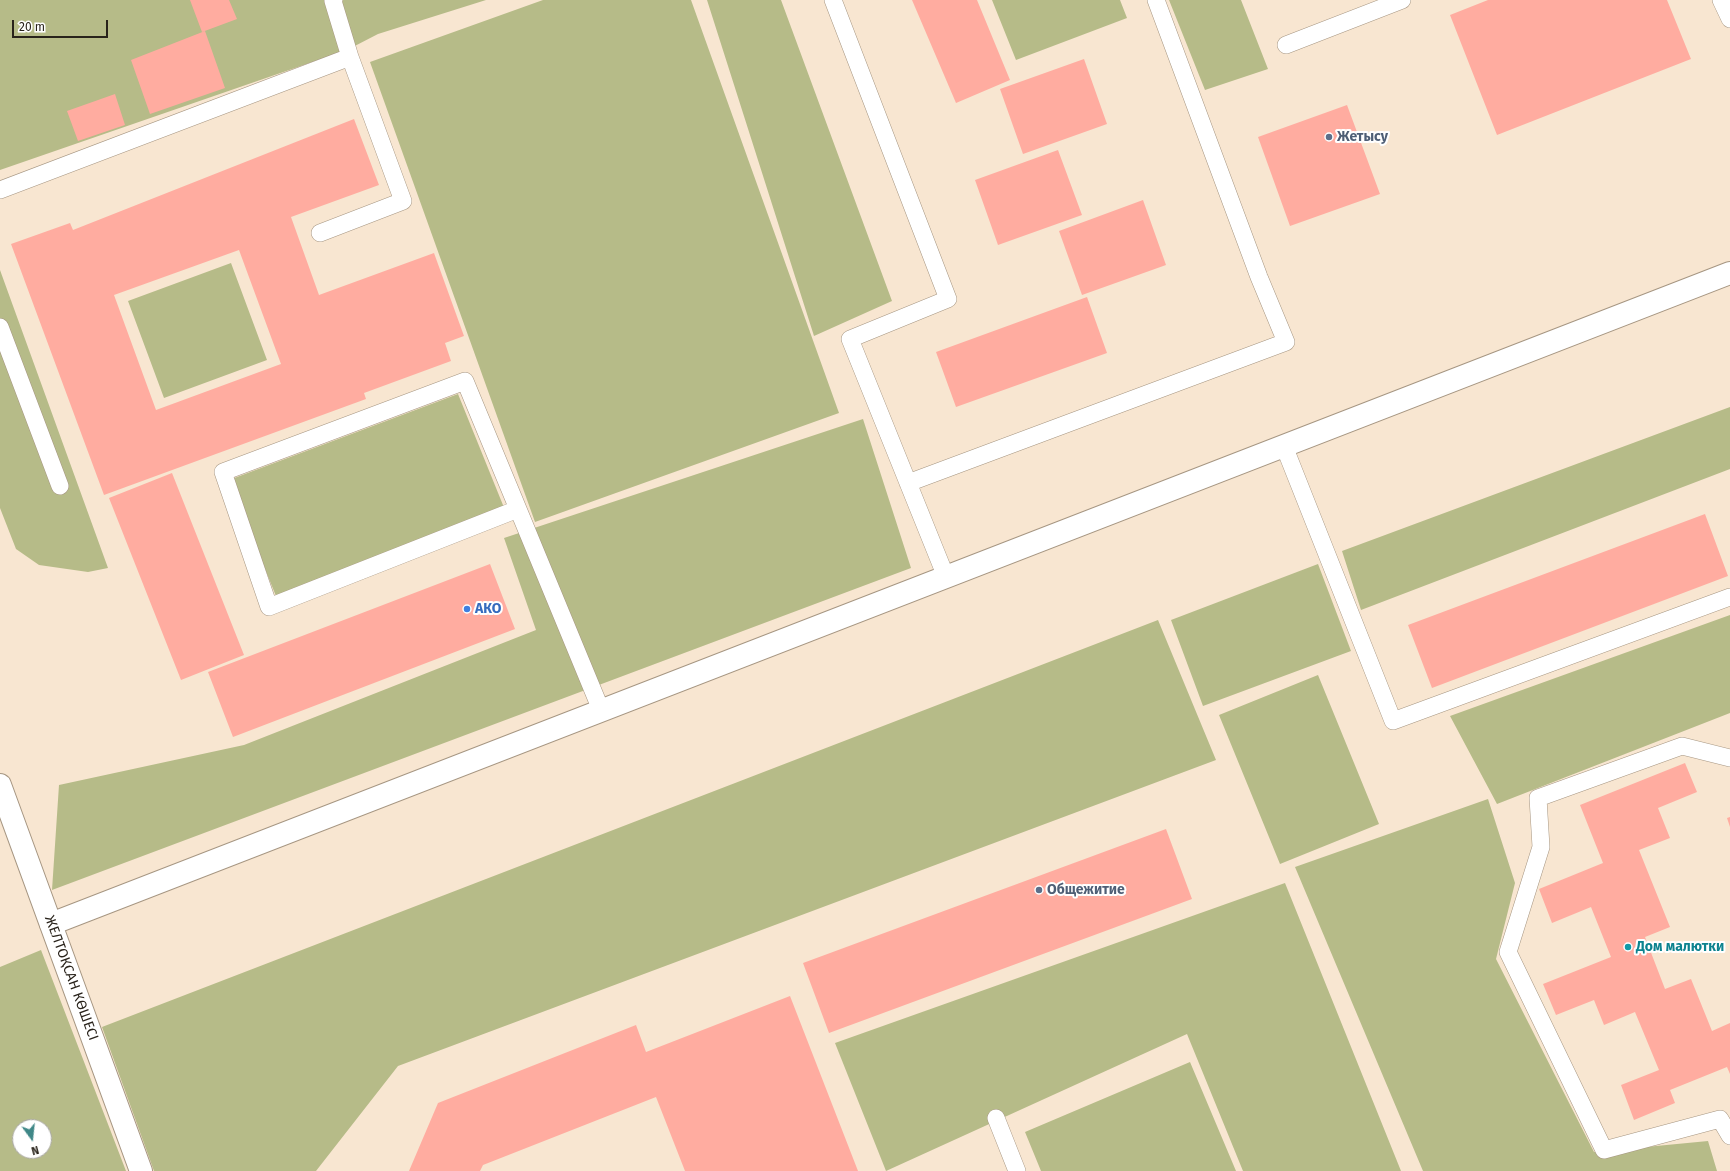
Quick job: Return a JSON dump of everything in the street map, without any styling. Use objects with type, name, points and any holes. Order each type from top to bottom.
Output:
[{"type":"street","points":[[51,924],[1730,273]]},
{"type":"street","name":"ЖЕЛТОҚСАН КӨШЕСІ","points":[[2,798],[51,924],[141,1171]]},
{"type":"lane","points":[[320,232],[403,201],[350,57],[333,2],[334,0]]},
{"type":"lane","points":[[833,0],[948,299],[850,339],[946,577]]},
{"type":"lane","points":[[908,483],[1286,342],[1259,276],[1156,0]]},
{"type":"lane","points":[[1286,45],[1402,0]]},
{"type":"lane","points":[[1721,0],[1730,19]]},
{"type":"lane","points":[[0,190],[350,57]]},
{"type":"lane","points":[[0,327],[60,486]]},
{"type":"lane","points":[[518,510],[269,607],[223,472],[465,381],[601,710]]},
{"type":"lane","points":[[1284,446],[1393,721],[1730,597]]},
{"type":"lane","points":[[1730,758],[1682,746],[1538,798],[1541,847],[1508,952],[1604,1150],[1720,1119],[1730,1136]]},
{"type":"lane","points":[[996,1118],[1017,1171]]},
{"type":"green space","points":[[0,0],[486,0],[378,34],[347,50],[0,170]]},
{"type":"green space","points":[[543,0],[691,0],[839,413],[535,522],[370,62]]},
{"type":"green space","points":[[707,0],[781,0],[892,301],[814,336]]},
{"type":"green space","points":[[992,0],[1120,0],[1127,18],[1016,60]]},
{"type":"green space","points":[[1169,0],[1241,0],[1268,69],[1205,90]]},
{"type":"green space","points":[[231,263],[267,360],[164,398],[128,301]]},
{"type":"green space","points":[[0,270],[108,568],[88,572],[39,565],[16,549],[0,508]]},
{"type":"green space","points":[[458,394],[507,515],[278,601],[229,480]]},
{"type":"green space","points":[[1730,407],[1730,469],[1361,610],[1342,551]]},
{"type":"green space","points":[[863,419],[911,568],[52,890],[59,785],[244,745],[536,630],[504,538]]},
{"type":"green space","points":[[1318,564],[1351,651],[1203,706],[1171,620]]},
{"type":"green space","points":[[1730,615],[1730,713],[1497,804],[1450,716]]},
{"type":"green space","points":[[1158,620],[1216,760],[398,1066],[316,1171],[154,1171],[102,1027]]},
{"type":"green space","points":[[1318,675],[1379,824],[1280,864],[1219,715]]},
{"type":"green space","points":[[1488,799],[1515,883],[1496,959],[1594,1152],[1708,1141],[1717,1171],[1423,1171],[1295,867]]},
{"type":"green space","points":[[1285,883],[1401,1171],[1243,1171],[1187,1034],[886,1171],[835,1043]]},
{"type":"green space","points":[[41,950],[126,1171],[0,1171],[0,967]]},
{"type":"green space","points":[[1190,1062],[1236,1171],[1041,1171],[1025,1132]]},
{"type":"building","points":[[190,0],[229,0],[237,19],[202,32]]},
{"type":"building","points":[[912,0],[977,0],[1010,80],[956,103]]},
{"type":"building","points":[[1488,0],[1667,0],[1691,59],[1497,135],[1450,15]]},
{"type":"building","points":[[205,31],[225,88],[150,114],[131,60]]},
{"type":"building","points":[[1084,59],[1107,124],[1023,154],[1000,89]]},
{"type":"building","points":[[115,94],[125,125],[78,141],[67,111]]},
{"type":"building","points":[[1347,105],[1380,194],[1290,226],[1258,137]]},
{"type":"building","points":[[354,119],[379,185],[291,217],[319,295],[434,253],[464,336],[445,343],[451,361],[364,393],[366,399],[104,495],[11,244],[70,223],[73,230]],"holes":[[[239,250],[281,364],[156,410],[114,295]]]},
{"type":"building","points":[[1058,150],[1082,215],[998,245],[975,180]]},
{"type":"building","points":[[1143,200],[1166,265],[1082,295],[1059,231]]},
{"type":"building","points":[[1087,297],[1107,353],[956,407],[936,352]]},
{"type":"building","points":[[172,473],[244,655],[181,680],[109,498]]},
{"type":"building","points":[[1705,514],[1728,576],[1432,688],[1408,625]]},
{"type":"building","points":[[490,564],[515,629],[233,737],[208,672]]},
{"type":"building","name":"Дом малютки","points":[[1685,763],[1697,792],[1658,808],[1670,838],[1639,850],[1670,927],[1645,937],[1665,989],[1691,979],[1712,1031],[1730,1023],[1730,1074],[1727,1067],[1670,1090],[1675,1103],[1634,1120],[1621,1085],[1659,1070],[1635,1012],[1604,1025],[1594,1000],[1556,1015],[1543,984],[1611,957],[1591,907],[1552,923],[1539,889],[1603,863],[1580,805]]},
{"type":"building","points":[[1730,817],[1730,827],[1727,818]]},
{"type":"building","points":[[1166,829],[1192,899],[829,1033],[803,963]]},
{"type":"building","points":[[790,996],[858,1171],[685,1171],[656,1097],[483,1165],[480,1171],[409,1171],[438,1103],[636,1025],[646,1052]]},
{"type":"place","name":"Жетысу","points":[[1329,137]]},
{"type":"place","name":"АКО","points":[[467,609]]},
{"type":"place","name":"Общежитие","points":[[1039,890]]},
{"type":"place","name":"Дом малютки","points":[[1628,947]]}]
